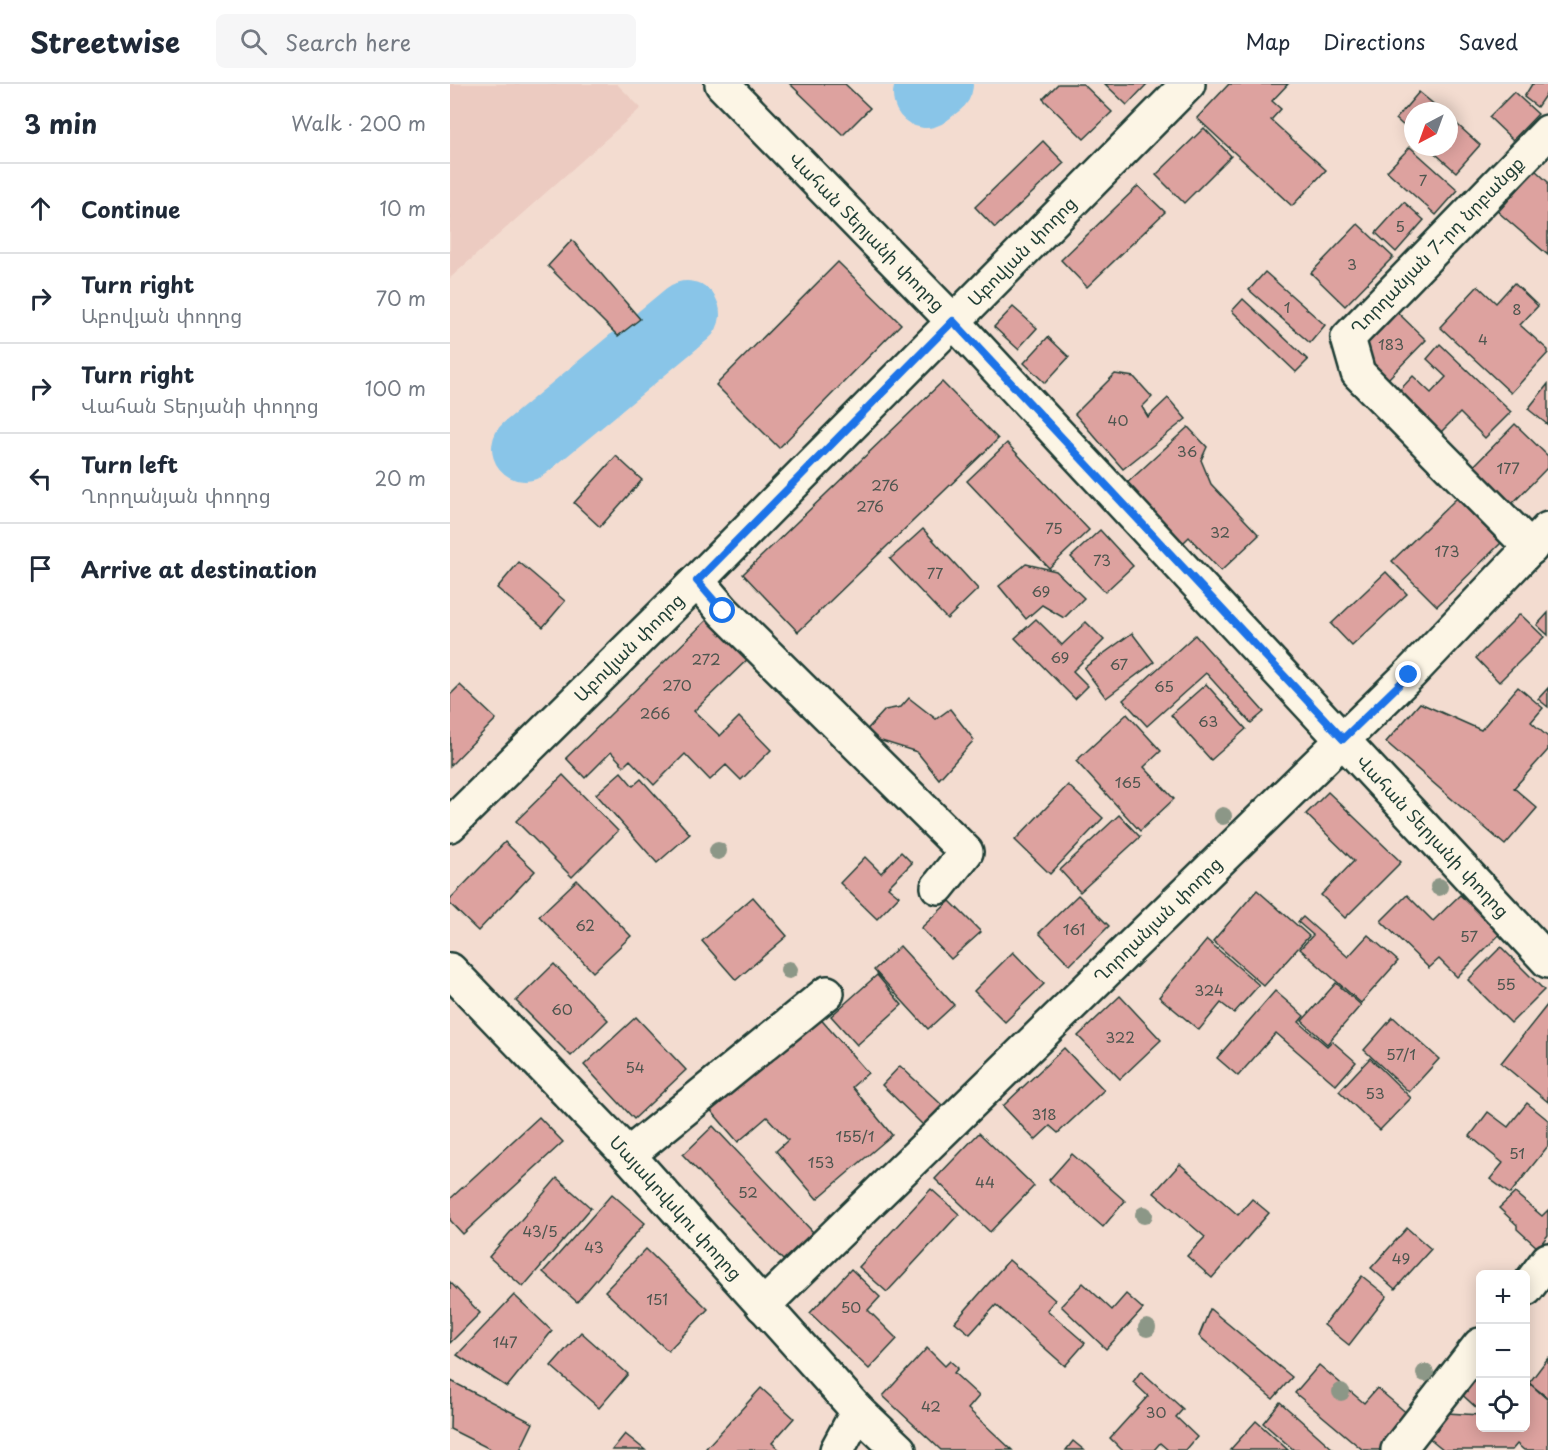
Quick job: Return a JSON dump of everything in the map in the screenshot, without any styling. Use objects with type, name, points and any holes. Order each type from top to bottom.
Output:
[{"type":"street","name":"Վահան Տերյանի փողոց","points":[[722,84],[953,321],[1548,961]]},
{"type":"street","name":"Աբովյան փողոց","points":[[450,825],[697,581],[1188,84]]},
{"type":"street","name":"Ղորղանյան 7-րդ նրբանցք","points":[[1539,539],[1358,373],[1348,338],[1548,132]]},
{"type":"street","name":"Ղորղանյան փողոց","points":[[763,1306],[1409,675],[1539,539]]},
{"type":"street","points":[[697,581],[723,611],[966,852],[938,887]]},
{"type":"street","name":"Մայակովսկու փողոց","points":[[450,970],[628,1155],[858,1411],[899,1450]]},
{"type":"street","points":[[628,1155],[826,993]]},
{"type":"street","points":[[1530,1284],[1548,1260]]},
{"type":"street","points":[[1398,1450],[1476,1350]]},
{"type":"street","points":[[837,1450],[858,1411]]},
{"type":"shaded area","points":[[450,84],[617,84],[641,108],[450,278]]},
{"type":"building","points":[[790,84],[845,84],[870,108],[843,135]]},
{"type":"building","points":[[1058,84],[1083,84],[1112,112],[1084,139],[1043,99]]},
{"type":"building","points":[[1105,84],[1147,84],[1127,105]]},
{"type":"building","points":[[1229,84],[1288,84],[1272,101],[1281,109],[1271,120],[1326,170],[1292,206],[1197,118]]},
{"type":"building","points":[[1532,84],[1548,84],[1548,91],[1537,107],[1524,97]]},
{"type":"building","points":[[1419,92],[1431,102],[1410,102]]},
{"type":"building","points":[[1514,92],[1538,114],[1513,140],[1489,117]]},
{"type":"building","points":[[1404,110],[1404,126],[1396,119]]},
{"type":"building","points":[[1458,125],[1480,145],[1456,172],[1438,156],[1458,156]]},
{"type":"building","points":[[1204,128],[1231,156],[1184,203],[1156,175]]},
{"type":"building","points":[[1043,141],[1064,163],[995,228],[975,207]]},
{"type":"building","points":[[1404,153],[1404,156],[1420,156],[1458,190],[1436,215],[1387,171]]},
{"type":"building","points":[[1535,170],[1548,182],[1548,255],[1498,212]]},
{"type":"building","points":[[1138,186],[1165,212],[1087,287],[1061,260]]},
{"type":"building","points":[[1404,202],[1424,220],[1396,252],[1376,233]]},
{"type":"building","points":[[1358,224],[1393,257],[1345,306],[1311,273]]},
{"type":"building","points":[[572,240],[640,319],[618,336],[548,266]]},
{"type":"building","points":[[838,262],[901,324],[779,448],[716,385]]},
{"type":"building","points":[[1265,272],[1325,325],[1310,343],[1249,290]]},
{"type":"building","points":[[1514,283],[1538,306],[1520,325],[1548,350],[1548,353],[1511,393],[1440,327],[1478,286],[1496,303]]},
{"type":"building","points":[[1243,299],[1308,360],[1296,372],[1232,311]]},
{"type":"building","points":[[1013,307],[1037,328],[1018,349],[994,327]]},
{"type":"building","points":[[1395,310],[1426,340],[1387,380],[1357,350]]},
{"type":"building","points":[[1048,337],[1069,357],[1045,383],[1024,363]]},
{"type":"building","points":[[1440,344],[1511,412],[1485,438],[1460,413],[1437,436],[1395,395],[1413,376],[1431,393],[1446,377],[1427,359]]},
{"type":"building","points":[[1115,374],[1134,377],[1152,397],[1142,407],[1148,417],[1168,398],[1186,419],[1123,469],[1075,414]]},
{"type":"building","points":[[942,382],[998,439],[798,632],[743,574]]},
{"type":"building","points":[[1548,384],[1548,425],[1528,409]]},
{"type":"building","points":[[1515,424],[1548,456],[1548,467],[1506,510],[1468,472]]},
{"type":"building","points":[[1188,427],[1207,447],[1201,460],[1211,484],[1259,535],[1221,571],[1189,537],[1182,544],[1126,484]]},
{"type":"building","points":[[1007,443],[1089,530],[1049,568],[967,481]]},
{"type":"building","points":[[616,456],[642,480],[600,527],[574,503]]},
{"type":"building","points":[[1457,498],[1501,543],[1437,606],[1392,561]]},
{"type":"building","points":[[923,529],[978,589],[947,619],[890,559]]},
{"type":"building","points":[[1100,530],[1133,566],[1105,592],[1071,557]]},
{"type":"building","points":[[519,562],[565,601],[543,627],[497,588]]},
{"type":"building","points":[[1026,564],[1056,571],[1084,598],[1064,618],[1042,605],[1026,619],[999,586]]},
{"type":"building","points":[[1386,572],[1407,594],[1352,646],[1331,624]]},
{"type":"building","points":[[1548,613],[1548,635],[1537,625]]},
{"type":"building","points":[[1520,614],[1544,637],[1499,682],[1476,658]]},
{"type":"building","points":[[712,615],[752,655],[694,711],[720,736],[739,717],[771,750],[741,780],[726,765],[710,780],[685,754],[654,785],[630,760],[624,766],[611,752],[585,778],[566,758]]},
{"type":"building","points":[[1036,619],[1062,645],[1086,622],[1104,640],[1073,671],[1088,686],[1075,699],[1015,638]]},
{"type":"building","points":[[1132,633],[1154,662],[1106,698],[1084,668]]},
{"type":"building","points":[[1195,635],[1264,712],[1251,723],[1206,673],[1147,726],[1123,700]]},
{"type":"building","points":[[1206,684],[1246,729],[1211,760],[1171,715]]},
{"type":"building","points":[[460,685],[496,719],[450,766],[450,695]]},
{"type":"building","points":[[1518,687],[1543,708],[1531,722],[1548,737],[1548,750],[1514,788],[1537,808],[1505,845],[1386,742],[1420,703],[1481,730]]},
{"type":"building","points":[[1548,688],[1548,707],[1538,699]]},
{"type":"building","points":[[909,698],[936,719],[950,709],[974,740],[939,779],[917,752],[862,735],[885,710],[901,707]]},
{"type":"building","points":[[1127,714],[1161,751],[1144,767],[1174,799],[1140,831],[1076,761]]},
{"type":"building","points":[[621,772],[633,786],[641,779],[690,834],[657,863],[596,794]]},
{"type":"building","points":[[563,775],[618,831],[572,877],[516,821]]},
{"type":"building","points":[[1068,785],[1103,818],[1050,874],[1015,840]]},
{"type":"building","points":[[1328,792],[1401,862],[1345,918],[1321,895],[1354,861],[1306,814]]},
{"type":"building","points":[[1119,815],[1140,837],[1080,892],[1060,870]]},
{"type":"building","points":[[505,842],[535,871],[478,931],[450,904],[450,899]]},
{"type":"building","points":[[901,852],[912,863],[888,887],[899,896],[877,919],[840,883],[865,857],[881,873]]},
{"type":"building","points":[[577,880],[631,936],[593,972],[539,916]]},
{"type":"building","points":[[1257,890],[1309,936],[1264,986],[1213,941]]},
{"type":"building","points":[[1078,895],[1109,926],[1070,965],[1039,933]]},
{"type":"building","points":[[1407,895],[1433,921],[1460,895],[1500,934],[1457,977],[1439,959],[1429,968],[1381,921]]},
{"type":"building","points":[[753,897],[787,936],[736,980],[702,941]]},
{"type":"building","points":[[950,901],[981,932],[951,959],[921,928]]},
{"type":"building","points":[[1303,917],[1348,957],[1368,935],[1398,961],[1361,1003],[1300,949],[1313,935],[1298,922]]},
{"type":"building","points":[[1207,940],[1259,985],[1234,1013],[1221,1003],[1199,1030],[1159,997]]},
{"type":"building","points":[[900,946],[954,1005],[928,1029],[874,970]]},
{"type":"building","points":[[1501,947],[1544,990],[1511,1023],[1468,980]]},
{"type":"building","points":[[1013,952],[1044,984],[1005,1022],[974,991]]},
{"type":"building","points":[[554,964],[608,1020],[571,1056],[516,1001]]},
{"type":"building","points":[[877,975],[902,1005],[857,1045],[831,1016]]},
{"type":"building","points":[[1336,983],[1361,1005],[1327,1044],[1302,1021]]},
{"type":"building","points":[[1275,991],[1304,1016],[1299,1022],[1327,1046],[1332,1041],[1356,1062],[1336,1085],[1276,1033],[1238,1076],[1217,1058]]},
{"type":"building","points":[[1120,996],[1161,1040],[1120,1079],[1078,1036]]},
{"type":"building","points":[[1548,1004],[1548,1102],[1501,1063]]},
{"type":"building","points":[[817,1015],[868,1073],[852,1087],[892,1135],[817,1199],[776,1151],[788,1140],[767,1117],[738,1142],[708,1107]]},
{"type":"building","points":[[636,1017],[686,1070],[634,1119],[584,1065]]},
{"type":"building","points":[[1393,1017],[1439,1059],[1409,1092],[1364,1050]]},
{"type":"building","points":[[1064,1048],[1104,1090],[1058,1133],[1050,1126],[1035,1140],[1003,1106]]},
{"type":"building","points":[[1370,1058],[1411,1098],[1380,1130],[1339,1091]]},
{"type":"building","points":[[900,1066],[942,1105],[923,1125],[882,1085]]},
{"type":"building","points":[[1527,1103],[1548,1120],[1548,1146],[1510,1194],[1490,1179],[1503,1163],[1470,1136],[1488,1112],[1508,1127]]},
{"type":"building","points":[[539,1117],[563,1142],[463,1234],[450,1220],[450,1199]]},
{"type":"building","points":[[713,1126],[813,1232],[783,1260],[683,1155]]},
{"type":"building","points":[[979,1133],[1034,1186],[990,1232],[935,1179]]},
{"type":"building","points":[[1072,1154],[1125,1201],[1103,1227],[1049,1180]]},
{"type":"building","points":[[1180,1164],[1238,1215],[1252,1199],[1269,1213],[1212,1278],[1187,1256],[1205,1237],[1154,1193]]},
{"type":"building","points":[[557,1178],[591,1208],[523,1287],[489,1257]]},
{"type":"building","points":[[931,1189],[959,1214],[887,1292],[859,1267]]},
{"type":"building","points":[[1515,1193],[1542,1216],[1548,1210],[1548,1235],[1538,1248],[1499,1208]]},
{"type":"building","points":[[612,1194],[645,1223],[577,1302],[543,1272]]},
{"type":"building","points":[[1407,1228],[1431,1249],[1395,1289],[1371,1268]]},
{"type":"building","points":[[646,1249],[708,1309],[668,1351],[605,1291]]},
{"type":"building","points":[[1009,1260],[1055,1300],[1047,1310],[1085,1343],[1065,1366],[996,1305],[970,1334],[955,1322]]},
{"type":"building","points":[[851,1269],[880,1297],[868,1310],[897,1339],[869,1369],[810,1313]]},
{"type":"building","points":[[1362,1276],[1387,1296],[1349,1345],[1324,1325]]},
{"type":"building","points":[[450,1282],[480,1313],[450,1343]]},
{"type":"building","points":[[1083,1283],[1112,1310],[1126,1294],[1143,1309],[1106,1349],[1061,1306]]},
{"type":"building","points":[[514,1295],[552,1331],[507,1387],[457,1355]]},
{"type":"building","points":[[1210,1309],[1292,1377],[1273,1399],[1199,1336]]},
{"type":"building","points":[[581,1332],[628,1374],[599,1408],[551,1366]]},
{"type":"building","points":[[927,1348],[945,1366],[950,1361],[958,1368],[954,1373],[979,1396],[968,1409],[1012,1450],[941,1450],[883,1396]]},
{"type":"building","points":[[1548,1358],[1548,1398],[1530,1382]]},
{"type":"building","points":[[1319,1365],[1364,1403],[1377,1388],[1409,1415],[1379,1450],[1363,1450],[1295,1393]]},
{"type":"building","points":[[1476,1368],[1476,1407],[1457,1390]]},
{"type":"building","points":[[1141,1371],[1183,1409],[1176,1417],[1197,1437],[1186,1450],[1168,1450],[1160,1443],[1154,1450],[1122,1450],[1110,1438],[1148,1396],[1133,1382]]},
{"type":"building","points":[[451,1381],[533,1423],[520,1450],[492,1450],[450,1429]]},
{"type":"building","points":[[1530,1384],[1548,1400],[1548,1450],[1524,1450],[1517,1444],[1512,1450],[1444,1450],[1428,1437],[1447,1413],[1476,1415],[1476,1432],[1530,1432]]},
{"type":"building","points":[[761,1388],[794,1418],[772,1443],[780,1450],[709,1450],[706,1448]]},
{"type":"building","points":[[1280,1402],[1334,1450],[1294,1450],[1263,1423]]},
{"type":"building","points":[[1256,1421],[1288,1450],[1230,1450]]},
{"type":"building","points":[[625,1434],[645,1450],[612,1450]]},
{"type":"building","points":[[1073,1441],[1084,1450],[1066,1450]]},
{"type":"waterway","points":[[926,95],[940,84]]},
{"type":"waterway","points":[[525,448],[687,314]]},
{"type":"route","points":[[723,611],[697,581],[953,321],[1343,739],[1409,675]]}]
